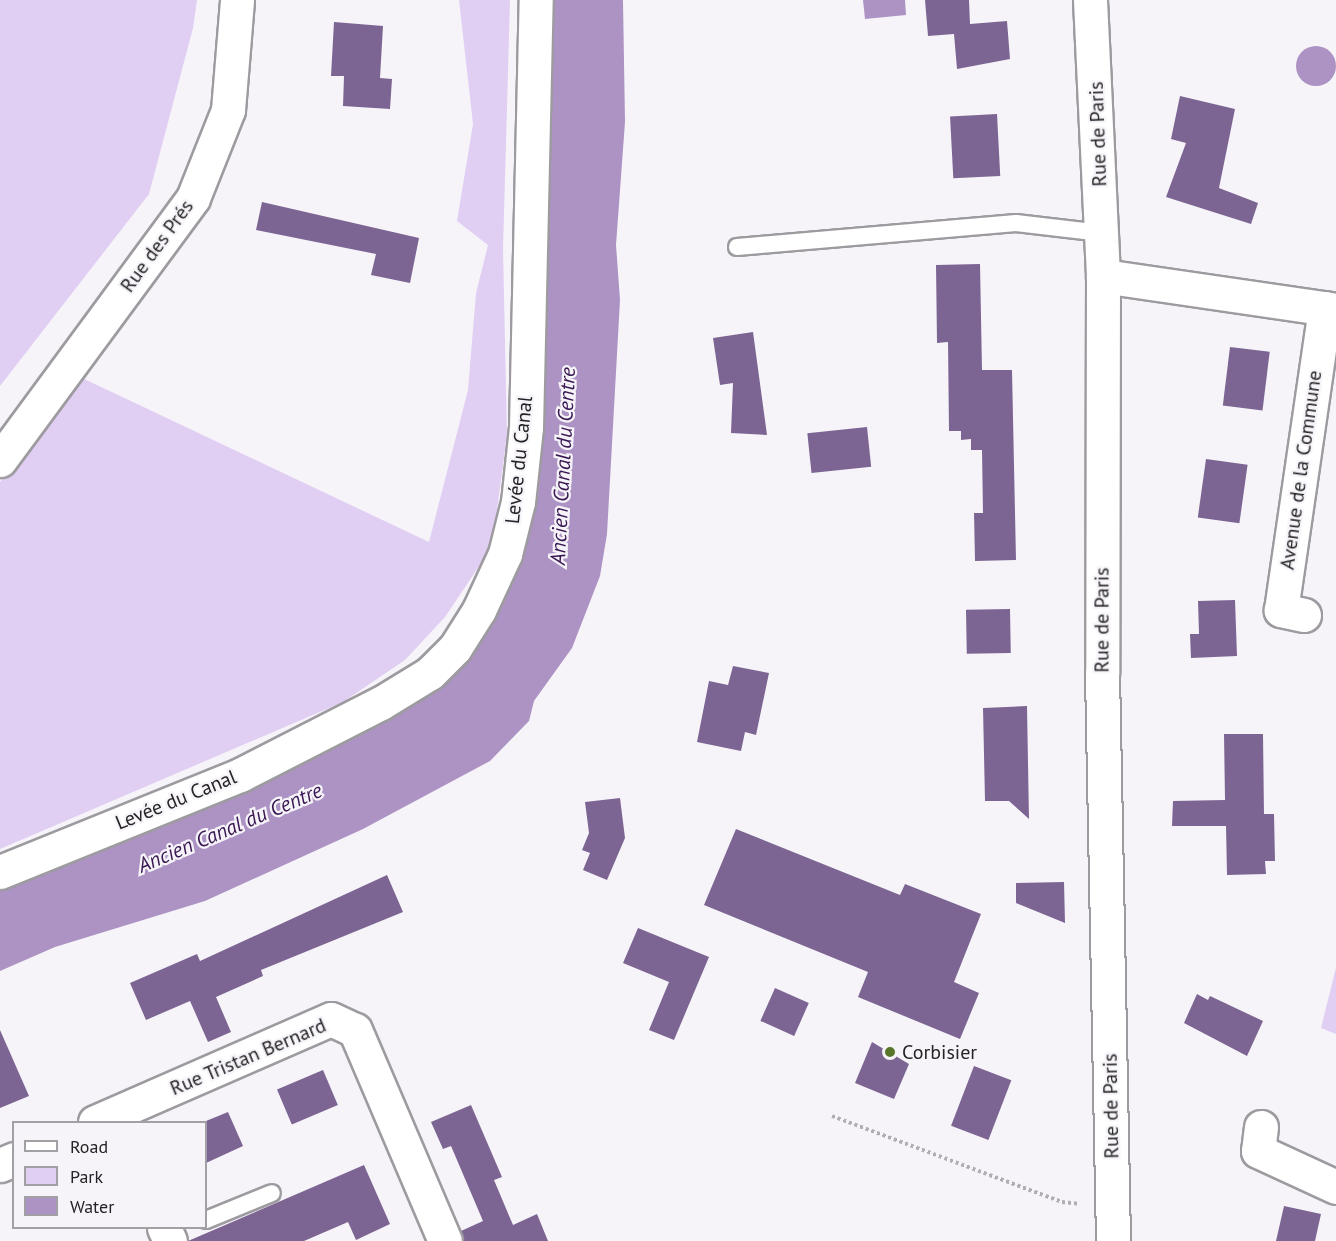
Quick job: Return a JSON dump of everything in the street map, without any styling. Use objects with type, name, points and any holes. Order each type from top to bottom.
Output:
[{"type":"street","name":"Rue des Prés","points":[[0,460],[194,198],[228,110],[237,0]]},
{"type":"street","name":"Levée du Canal","points":[[0,872],[240,775],[381,703],[430,673],[455,648],[479,610],[506,554],[518,502],[526,427],[536,0]]},
{"type":"street","name":"Rue de Paris","points":[[1090,0],[1103,276],[1102,673],[1113,1241]]},
{"type":"street","name":"Avenue de la Commune","points":[[1103,276],[1330,309],[1281,610],[1304,615]]},
{"type":"street","name":"Rue Tristan Bernard","points":[[110,1119],[331,1019],[355,1030],[445,1241]]},
{"type":"street","points":[[1261,1127],[1258,1151],[1336,1188]]},
{"type":"lane","points":[[737,247],[1016,223],[1101,233]]},
{"type":"lane","points":[[207,1220],[272,1193]]},
{"type":"path","points":[[832,1116],[1062,1202],[1113,1207]]},
{"type":"green space","points":[[0,0],[197,0],[193,28],[149,194],[0,386]]},
{"type":"green space","points":[[459,0],[510,0],[503,249],[507,435],[492,547],[445,617],[405,660],[343,702],[0,849],[0,482],[80,377],[429,542],[468,390],[476,293],[488,245],[457,221],[473,124]]},
{"type":"green space","points":[[1336,968],[1336,1034],[1321,1028]]},
{"type":"water","name":"Ancien Canal du Centre","points":[[547,0],[623,0],[625,122],[616,245],[620,300],[607,534],[600,576],[572,648],[534,701],[529,721],[490,761],[363,829],[205,901],[55,947],[0,971],[0,886],[367,723],[504,590]]},
{"type":"water","points":[[863,0],[905,0],[906,15],[865,19]]},
{"type":"water","points":[[1316,46],[1324,47],[1330,52],[1335,58],[1335,74],[1330,80],[1324,85],[1316,86],[1308,85],[1302,80],[1297,74],[1296,66],[1297,58],[1302,52],[1308,47]]},
{"type":"building","points":[[925,0],[969,0],[970,24],[1007,21],[1010,59],[957,69],[954,34],[928,36]]},
{"type":"building","points":[[334,22],[383,26],[380,78],[392,79],[390,109],[343,106],[344,76],[331,76]]},
{"type":"building","points":[[1180,96],[1235,109],[1219,188],[1258,203],[1251,224],[1166,197],[1186,143],[1171,139]]},
{"type":"building","points":[[997,114],[1000,176],[953,178],[950,116]]},
{"type":"building","points":[[262,202],[419,238],[410,283],[371,275],[376,254],[256,230]]},
{"type":"building","points":[[980,264],[982,370],[1012,370],[1016,560],[975,561],[974,513],[983,513],[982,450],[971,450],[971,439],[961,440],[961,431],[949,431],[948,342],[937,343],[936,265]]},
{"type":"building","points":[[753,332],[767,435],[731,433],[733,383],[720,385],[713,338]]},
{"type":"building","points":[[1230,347],[1270,352],[1263,410],[1223,406]]},
{"type":"building","points":[[867,427],[871,467],[812,473],[807,433]]},
{"type":"building","points":[[1206,459],[1248,465],[1239,523],[1198,517]]},
{"type":"building","points":[[1235,600],[1237,656],[1191,658],[1190,634],[1199,634],[1198,601]]},
{"type":"building","points":[[1010,609],[1011,653],[967,654],[966,610]]},
{"type":"building","points":[[733,666],[769,673],[756,735],[745,732],[741,751],[697,742],[709,681],[728,685]]},
{"type":"building","points":[[1027,706],[1029,819],[1009,801],[985,801],[983,708]]},
{"type":"building","points":[[1224,734],[1263,734],[1264,814],[1274,814],[1275,861],[1265,861],[1266,874],[1227,875],[1226,826],[1172,826],[1173,801],[1225,800]]},
{"type":"building","points":[[620,798],[625,838],[607,880],[583,870],[590,853],[582,850],[589,833],[585,802]]},
{"type":"building","points":[[736,829],[900,895],[905,884],[981,914],[954,982],[979,993],[960,1039],[858,997],[868,972],[704,905]]},
{"type":"building","points":[[387,875],[403,912],[261,970],[263,976],[216,997],[231,1032],[208,1042],[190,1001],[146,1020],[130,983],[197,954],[200,961]]},
{"type":"building","points":[[1064,882],[1065,923],[1016,903],[1016,883]]},
{"type":"building","points":[[638,928],[709,957],[674,1040],[649,1030],[669,982],[623,963]]},
{"type":"building","points":[[775,988],[809,1003],[794,1036],[760,1021]]},
{"type":"building","points":[[1197,994],[1208,1000],[1210,996],[1263,1021],[1247,1056],[1184,1023]]},
{"type":"building","points":[[0,1030],[29,1096],[0,1108]]},
{"type":"building","name":"Corbisier","points":[[872,1042],[909,1064],[894,1099],[855,1083]]},
{"type":"building","points":[[974,1066],[1011,1080],[988,1140],[951,1126]]},
{"type":"building","points":[[323,1070],[338,1105],[292,1125],[277,1090]]},
{"type":"building","points":[[471,1105],[502,1177],[494,1180],[513,1225],[537,1214],[548,1241],[463,1241],[461,1231],[483,1221],[451,1146],[443,1149],[431,1122]]},
{"type":"building","points":[[228,1112],[243,1146],[207,1163],[206,1121]]},
{"type":"building","points":[[364,1165],[390,1224],[356,1240],[348,1222],[304,1241],[188,1241]]},
{"type":"building","points":[[1284,1206],[1321,1214],[1315,1241],[1276,1241]]},
{"type":"place","name":"Corbisier","points":[[890,1052]]}]
